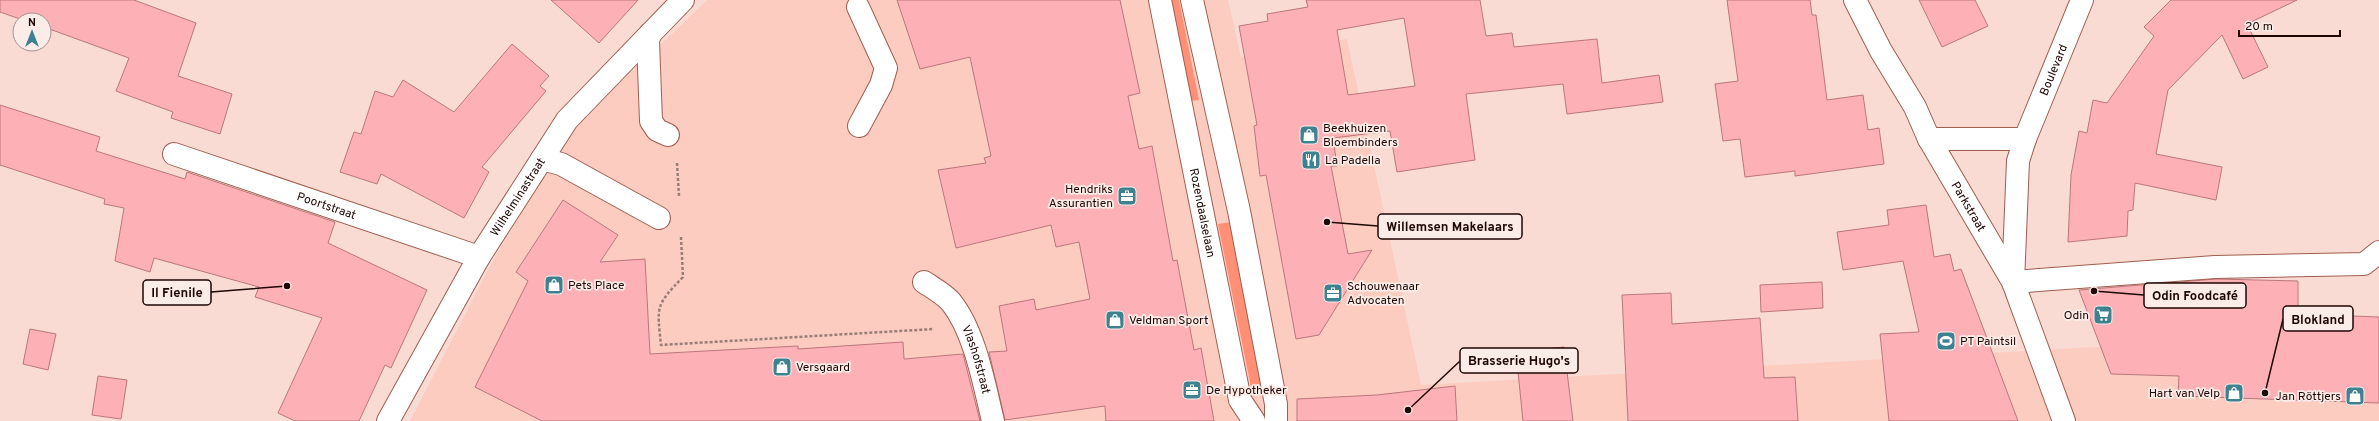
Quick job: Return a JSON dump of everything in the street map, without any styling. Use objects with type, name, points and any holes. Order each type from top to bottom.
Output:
[{"type":"street","name":"Wilhelminastraat","points":[[388,421],[479,256],[567,120],[683,0]]},
{"type":"street","name":"Rozendaalselaan","points":[[1160,0],[1240,400],[1254,421]]},
{"type":"street","points":[[1192,0],[1239,211],[1276,404],[1276,421]]},
{"type":"street","name":"Parkstraat","points":[[1855,0],[1881,51],[1915,107],[1929,139],[2013,282],[2064,421]]},
{"type":"street","name":"Boulevard","points":[[2013,282],[2018,161],[2025,139],[2082,0]]},
{"type":"street","points":[[858,6],[886,68],[882,85],[859,126]]},
{"type":"street","points":[[650,34],[648,48],[651,121],[657,130],[668,135]]},
{"type":"street","points":[[1929,139],[2025,139]]},
{"type":"street","name":"Poortstraat","points":[[174,154],[479,256]]},
{"type":"street","points":[[542,159],[561,164],[659,218]]},
{"type":"street","points":[[2013,282],[2215,267],[2364,264],[2379,252]]},
{"type":"street","name":"Vlashofstraat","points":[[924,282],[951,302],[965,327],[976,357],[993,421]]},
{"type":"path","points":[[677,157],[679,202]]},
{"type":"path","points":[[681,232],[683,277],[665,296],[658,311],[661,345],[965,327]]},
{"type":"shaded area","points":[[707,0],[1228,0],[1241,57],[1347,39],[1421,385],[2379,331],[2379,421],[410,421],[490,266],[563,141],[620,79],[671,35]]},
{"type":"shaded area","points":[[1168,0],[1179,0],[1199,100],[1187,101]]},
{"type":"shaded area","points":[[1231,222],[1264,385],[1251,387],[1218,224]]},
{"type":"building","points":[[0,0],[134,0],[196,23],[178,76],[232,94],[220,134],[171,118],[173,112],[116,91],[129,58],[52,30],[52,12],[12,12],[12,16],[0,12]]},
{"type":"building","points":[[551,0],[638,0],[599,43]]},
{"type":"building","points":[[897,0],[1120,0],[1140,93],[1128,96],[1139,149],[1152,146],[1173,261],[1177,260],[1194,350],[1201,348],[1214,421],[1106,421],[1105,406],[1005,420],[989,352],[1007,351],[999,306],[1034,299],[1036,310],[1090,299],[1079,242],[1056,247],[1051,225],[956,248],[938,170],[986,163],[984,158],[991,156],[970,57],[920,69]]},
{"type":"building","points":[[1306,0],[1480,0],[1486,36],[1512,33],[1514,47],[1597,39],[1602,83],[1659,75],[1663,102],[1567,114],[1563,84],[1466,94],[1475,160],[1397,172],[1390,131],[1333,138],[1337,166],[1331,166],[1348,254],[1372,250],[1319,335],[1296,339],[1266,175],[1260,176],[1254,126],[1257,125],[1239,26],[1268,21],[1267,14],[1308,7]],"holes":[[[1404,18],[1415,86],[1348,95],[1337,30]]]},
{"type":"building","points":[[1727,0],[1810,0],[1812,15],[1816,15],[1827,100],[1863,95],[1868,130],[1879,128],[1884,164],[1795,176],[1795,171],[1745,177],[1740,139],[1723,141],[1715,84],[1738,81]]},
{"type":"building","points":[[1919,0],[1975,0],[1988,26],[1942,47]]},
{"type":"building","points":[[2171,0],[2297,0],[2247,24],[2268,67],[2243,79],[2222,35],[2168,90],[2156,154],[2222,167],[2216,200],[2135,183],[2133,210],[2128,211],[2127,236],[2068,242],[2071,175],[2079,131],[2087,133],[2093,100],[2107,103],[2154,36],[2144,27]]},
{"type":"building","points":[[512,44],[549,76],[540,86],[546,91],[482,167],[489,172],[464,218],[381,174],[377,184],[340,172],[354,132],[361,134],[375,91],[393,97],[403,80],[454,112]]},
{"type":"building","points":[[0,105],[100,137],[96,151],[185,179],[187,172],[335,222],[328,243],[427,290],[391,368],[385,365],[359,421],[295,421],[278,413],[322,318],[255,297],[259,287],[154,258],[150,272],[115,261],[124,208],[104,204],[105,199],[0,165]]},
{"type":"building","points":[[563,200],[618,235],[600,262],[645,259],[650,354],[798,346],[798,349],[903,342],[904,359],[963,354],[980,421],[542,421],[475,387],[528,281],[516,272]]},
{"type":"building","points":[[1926,205],[1934,257],[1950,254],[1954,271],[1961,269],[2018,421],[1889,421],[1880,334],[1919,332],[1903,261],[1843,270],[1837,232],[1889,225],[1887,210]]},
{"type":"building","points":[[2216,279],[2298,281],[2298,314],[2379,317],[2379,403],[2178,396],[2179,376],[2111,374],[2079,290]]},
{"type":"building","points":[[1822,282],[1823,308],[1761,312],[1760,285]]},
{"type":"building","points":[[1671,293],[1672,324],[1760,318],[1764,378],[1795,377],[1798,421],[1628,421],[1622,295]]},
{"type":"building","points":[[30,329],[56,334],[48,370],[23,364]]},
{"type":"building","points":[[1564,347],[1573,421],[1523,421],[1516,352]]},
{"type":"building","points":[[98,376],[127,380],[121,419],[92,415]]},
{"type":"building","points":[[1455,386],[1457,421],[1297,421],[1297,399],[1377,395]]},
{"type":"place","name":"Beekhuizen Bloembinders","points":[[1309,135]]},
{"type":"place","name":"La Padella","points":[[1311,160]]},
{"type":"place","name":"Hendriks Assurantien","points":[[1127,196]]},
{"type":"place","name":"Willemsen Makelaars","points":[[1327,222]]},
{"type":"place","name":"Pets Place","points":[[554,285]]},
{"type":"place","name":"Il Fienile","points":[[287,286]]},
{"type":"place","name":"Odin Foodcafé","points":[[2094,291]]},
{"type":"place","name":"Schouwenaar Advocaten","points":[[1333,293]]},
{"type":"place","name":"Odin","points":[[2103,315]]},
{"type":"place","name":"Veldman Sport","points":[[1115,320]]},
{"type":"place","name":"PT Paintsil","points":[[1946,341]]},
{"type":"place","name":"Versgaard","points":[[782,367]]},
{"type":"place","name":"De Hypotheker","points":[[1192,390]]},
{"type":"place","name":"Hart van Velp","points":[[2234,393]]},
{"type":"place","name":"Blokland","points":[[2265,393]]},
{"type":"place","name":"Jan Röttjers","points":[[2355,396]]},
{"type":"place","name":"Brasserie Hugo's","points":[[1408,410]]}]
